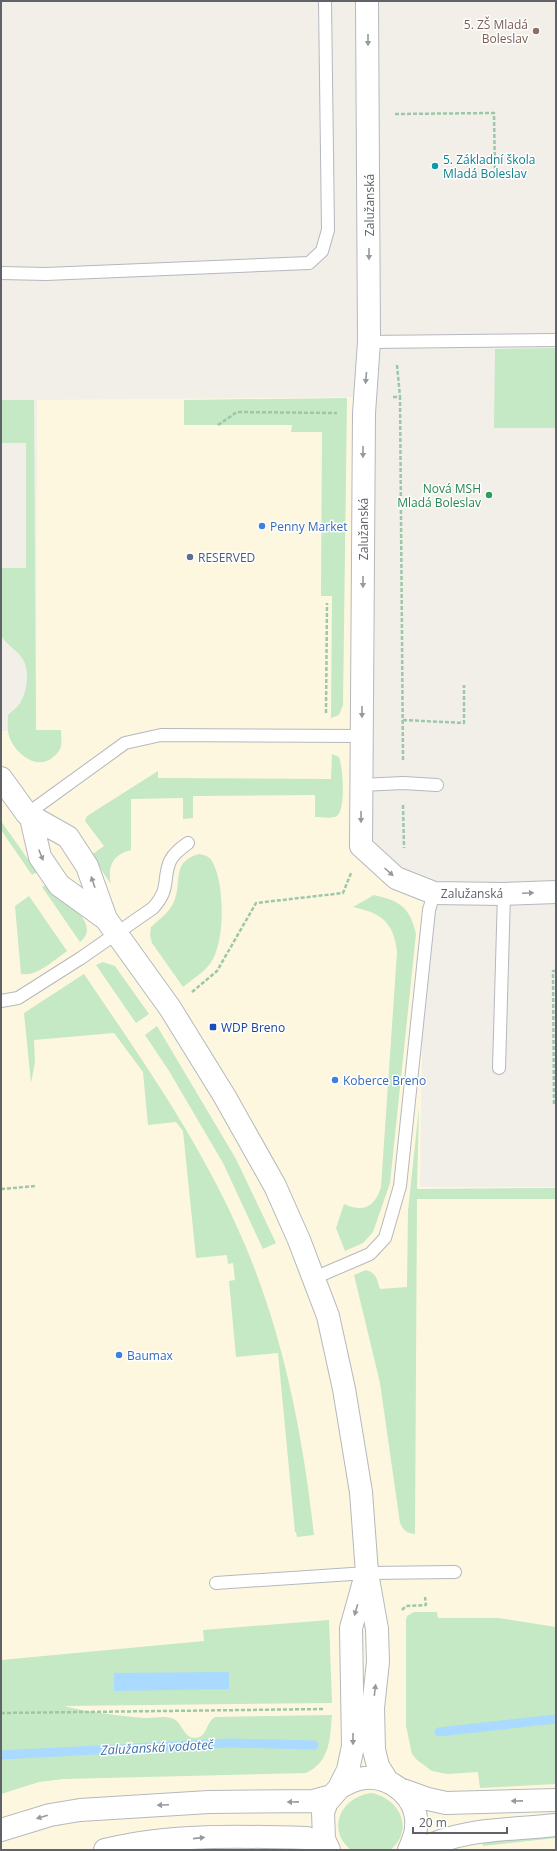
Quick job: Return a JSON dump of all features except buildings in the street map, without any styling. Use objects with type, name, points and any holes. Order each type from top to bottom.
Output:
[{"type":"street","name":"Zalužanská","points":[[367,1],[369,342],[364,405],[361,846],[396,878],[434,893],[504,894],[556,892]]},
{"type":"street","points":[[1,778],[29,816],[40,857],[59,885],[111,926]]},
{"type":"street","points":[[29,816],[68,837],[88,866],[111,926],[170,1008],[225,1097],[275,1186],[299,1240],[328,1316],[344,1389],[361,1492],[367,1573],[377,1636],[378,1662],[373,1708],[374,1750],[378,1766],[408,1799],[414,1810],[416,1826],[414,1839],[409,1850]]},
{"type":"street","points":[[329,1850],[324,1839],[323,1812],[348,1770],[353,1746],[351,1628],[367,1573]]},
{"type":"street","points":[[1,1830],[50,1815],[80,1810],[210,1802],[313,1801],[335,1792],[351,1781],[363,1778],[376,1778],[428,1799],[446,1803],[556,1800]]},
{"type":"street","points":[[420,1850],[449,1838],[462,1835],[556,1825]]},
{"type":"street","points":[[105,1850],[124,1845],[210,1837],[307,1838],[318,1842],[329,1850]]},
{"type":"lane","points":[[1,272],[46,274],[309,263],[322,251],[328,230],[325,1]]},
{"type":"lane","points":[[369,342],[556,340]]},
{"type":"lane","points":[[29,816],[125,744],[161,735],[362,736]]},
{"type":"lane","points":[[361,785],[403,783],[437,785]]},
{"type":"lane","points":[[1,1001],[18,998],[111,926],[153,908],[162,898],[166,886],[170,862],[176,852],[188,843]]},
{"type":"lane","points":[[314,1278],[370,1254],[385,1238],[400,1186],[429,910],[434,893]]},
{"type":"lane","points":[[499,1068],[504,894]]},
{"type":"lane","points":[[216,1583],[367,1573],[455,1572]]},
{"type":"path","points":[[392,114],[494,113],[495,177]]},
{"type":"path","points":[[218,425],[237,412],[364,405],[400,397],[404,850]]},
{"type":"path","points":[[326,735],[327,603]]},
{"type":"path","points":[[403,720],[464,723],[464,686]]},
{"type":"path","points":[[188,994],[217,971],[256,903],[343,894]]},
{"type":"path","points":[[556,971],[553,971],[554,1104],[556,1104]]},
{"type":"path","points":[[1,1189],[36,1186]]},
{"type":"path","points":[[400,1615],[401,1611],[406,1606],[426,1605],[425,1597]]},
{"type":"path","points":[[1,1713],[333,1709]]},
{"type":"shaded area","points":[[365,397],[364,840],[424,900],[420,1187],[556,1187],[556,1850],[1,1850],[1,731],[36,730],[37,400]]},
{"type":"green space","points":[[556,348],[556,428],[494,428],[495,349]]},
{"type":"green space","points":[[347,398],[343,705],[339,715],[331,718],[332,596],[321,596],[322,432],[291,432],[292,425],[184,425],[184,400]]},
{"type":"green space","points":[[1,400],[34,400],[36,730],[61,730],[61,744],[59,751],[52,758],[39,762],[26,758],[16,748],[9,736],[8,731],[8,715],[18,706],[24,696],[27,676],[25,663],[22,658],[1,635],[1,568],[26,568],[26,443],[1,443]]},
{"type":"green space","points":[[332,754],[339,757],[343,788],[342,805],[340,812],[335,817],[315,817],[315,795],[193,796],[193,818],[183,819],[183,798],[131,799],[131,850],[120,855],[113,862],[110,872],[111,884],[91,855],[104,846],[85,821],[87,816],[158,771],[158,778],[331,779]]},
{"type":"green space","points":[[1,821],[37,872],[32,875],[1,830]]},
{"type":"green space","points":[[199,854],[205,855],[212,861],[216,871],[221,898],[221,929],[215,956],[200,974],[183,987],[152,943],[150,935],[151,927],[167,913],[175,899],[180,869],[189,858]]},
{"type":"green space","points":[[46,885],[77,910],[83,919],[87,927],[86,935],[80,942],[42,887]]},
{"type":"green space","points":[[374,895],[391,900],[407,911],[411,917],[416,934],[390,1183],[373,1232],[363,1243],[345,1251],[336,1228],[344,1204],[351,1207],[362,1208],[372,1204],[381,1187],[397,952],[393,933],[384,920],[371,912],[353,907]]},
{"type":"green space","points":[[29,896],[67,951],[51,963],[33,973],[21,974],[15,906]]},
{"type":"green space","points":[[103,962],[115,966],[149,1014],[136,1023],[96,965]]},
{"type":"green space","points":[[84,974],[150,1072],[192,1139],[229,1209],[245,1245],[271,1315],[290,1387],[304,1461],[314,1535],[297,1537],[295,1532],[278,1353],[236,1357],[229,1281],[235,1280],[233,1263],[228,1264],[227,1255],[196,1258],[183,1131],[176,1122],[148,1125],[143,1072],[114,1033],[34,1040],[35,1062],[31,1083],[24,1013]]},
{"type":"green space","points":[[157,1026],[236,1159],[276,1243],[263,1249],[223,1163],[169,1071],[145,1035]]},
{"type":"green space","points":[[419,1107],[417,1189],[556,1188],[556,1199],[417,1199],[415,1534],[406,1531],[400,1523],[380,1383],[354,1275],[366,1270],[370,1271],[376,1277],[380,1289],[407,1287],[408,1211]]},
{"type":"green space","points":[[414,1612],[437,1612],[438,1618],[498,1618],[556,1627],[556,1784],[480,1788],[478,1772],[447,1774],[432,1771],[417,1760],[412,1754],[406,1726],[406,1620],[407,1616]]},
{"type":"green space","points":[[329,1620],[332,1703],[64,1706],[126,1716],[171,1718],[178,1722],[188,1735],[195,1738],[202,1735],[209,1723],[215,1717],[332,1715],[329,1741],[324,1756],[320,1763],[306,1773],[64,1779],[39,1782],[1,1794],[1,1660],[204,1641],[203,1630]]},
{"type":"green space","points":[[372,1793],[382,1796],[397,1808],[403,1825],[402,1834],[398,1842],[390,1850],[351,1850],[343,1842],[339,1833],[338,1824],[340,1815],[352,1800],[361,1795]]},
{"type":"green space","points":[[556,1834],[556,1838],[483,1846],[483,1843]]},
{"type":"water","points":[[229,1672],[229,1689],[114,1691],[114,1673]]},
{"type":"waterway","name":"Zalužanská vodoteč","points":[[439,1732],[556,1719]]},
{"type":"waterway","name":"Zalužanská vodoteč","points":[[1,1755],[229,1743],[314,1745]]},
{"type":"place","name":"5. ZŠ Mladá Boleslav","points":[[536,31]]},
{"type":"place","name":"5. Základní škola Mladá Boleslav","points":[[435,166]]},
{"type":"place","name":"Nová MSH Mladá Boleslav","points":[[489,495]]},
{"type":"place","name":"Penny Market","points":[[262,526]]},
{"type":"place","name":"RESERVED","points":[[190,557]]},
{"type":"place","name":"WDP Breno","points":[[213,1027]]},
{"type":"place","name":"Koberce Breno","points":[[335,1080]]},
{"type":"place","name":"Baumax","points":[[119,1355]]}]
